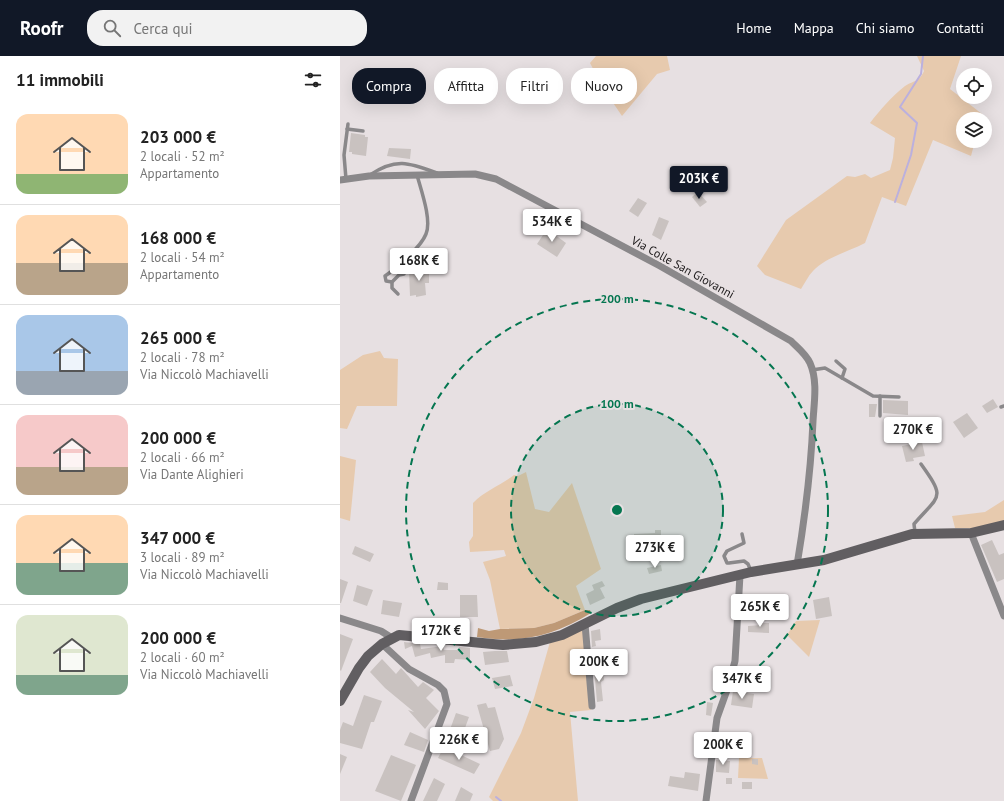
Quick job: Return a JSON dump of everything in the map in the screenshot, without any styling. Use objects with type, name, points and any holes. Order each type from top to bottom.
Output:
[{"type":"main road","points":[[340,701],[359,668],[382,644],[392,638],[406,635],[503,644],[536,642],[556,637],[617,608],[641,599],[751,572],[824,560],[915,534],[971,533],[1004,522]]},
{"type":"street","name":"Via Colle San Giovanni","points":[[343,180],[369,176],[475,174],[490,176],[504,182],[660,266],[790,340],[804,353],[812,370],[815,394],[806,513],[797,565]]},
{"type":"street","points":[[971,533],[1004,614]]},
{"type":"street","points":[[706,801],[717,718],[735,661],[740,575]]},
{"type":"street","points":[[340,618],[381,631],[392,638]]},
{"type":"street","points":[[585,624],[592,706]]},
{"type":"street","points":[[382,644],[409,669],[438,685],[444,691],[447,704],[411,801]]},
{"type":"lane","points":[[343,180],[344,155],[348,124]]},
{"type":"lane","points":[[347,129],[363,131]]},
{"type":"lane","points":[[369,176],[383,166],[394,164],[415,165],[444,175]]},
{"type":"lane","points":[[392,282],[386,281],[385,276],[401,264],[426,234],[426,208],[417,176]]},
{"type":"lane","points":[[398,294],[392,288],[392,282],[399,275],[404,274]]},
{"type":"lane","points":[[836,361],[845,369],[842,378]]},
{"type":"lane","points":[[812,370],[825,368],[873,396],[899,397]]},
{"type":"lane","points":[[880,396],[880,416]]},
{"type":"lane","points":[[915,534],[914,524],[934,504],[938,494],[935,483],[921,464]]},
{"type":"lane","points":[[742,534],[744,543],[727,551],[724,556],[729,563],[744,561],[748,564],[751,572]]},
{"type":"shaded area","points":[[596,56],[667,56],[670,70],[657,74],[637,98],[637,68],[593,68],[590,63]]},
{"type":"shaded area","points":[[917,56],[961,56],[950,89],[956,94],[956,104],[969,104],[979,112],[956,112],[956,148],[973,148],[971,156],[933,140],[906,206],[882,197],[865,243],[831,258],[818,266],[801,289],[765,275],[757,266],[786,220],[847,176],[855,177],[865,174],[871,178],[890,170],[895,138],[870,123],[895,94],[905,86],[918,79],[924,71]]},
{"type":"shaded area","points":[[614,104],[632,104],[622,116]]},
{"type":"shaded area","points":[[380,351],[384,358],[398,359],[397,406],[357,406],[347,429],[340,428],[340,370],[363,355]]},
{"type":"shaded area","points":[[340,456],[356,460],[350,521],[340,518]]},
{"type":"shaded area","points":[[526,472],[535,509],[549,512],[572,483],[601,569],[576,586],[585,610],[554,623],[534,628],[500,629],[490,580],[483,562],[506,556],[504,550],[470,552],[469,542],[473,536],[473,503],[482,495],[514,475],[518,476]]},
{"type":"shaded area","points":[[1004,500],[1004,528],[955,528],[952,516],[985,512]]},
{"type":"shaded area","points":[[585,610],[590,610],[591,613],[550,633],[522,639],[493,639],[477,637],[478,628],[489,631],[500,629],[534,628],[554,623]]},
{"type":"shaded area","points":[[820,620],[809,657],[787,635],[796,621]]},
{"type":"shaded area","points":[[583,627],[591,710],[570,712],[578,801],[493,801],[489,797],[521,733],[534,698],[550,642]]},
{"type":"shaded area","points":[[739,758],[762,758],[768,779],[738,778]]},
{"type":"building","points":[[351,133],[365,135],[365,137],[368,137],[366,156],[352,154],[352,152],[349,152]]},
{"type":"building","points":[[389,148],[411,149],[410,159],[387,156]]},
{"type":"building","points":[[698,192],[707,202],[700,207],[692,197]]},
{"type":"building","points":[[638,198],[647,203],[638,217],[629,211]]},
{"type":"building","points":[[659,217],[669,221],[661,240],[652,235]]},
{"type":"building","points":[[547,229],[566,243],[557,257],[537,244]]},
{"type":"building","points":[[429,270],[429,283],[425,283],[426,295],[416,297],[416,295],[410,296],[409,271]]},
{"type":"building","points":[[993,399],[998,407],[987,413],[982,406]]},
{"type":"building","points":[[883,400],[908,401],[908,415],[883,413]]},
{"type":"building","points":[[869,404],[877,404],[875,417],[869,417]]},
{"type":"building","points":[[967,413],[978,428],[964,438],[953,422]]},
{"type":"building","points":[[922,442],[925,456],[913,458],[914,461],[906,462],[902,446]]},
{"type":"building","points":[[655,530],[661,530],[661,539],[634,539],[634,534],[655,533]]},
{"type":"building","points":[[992,540],[999,555],[1004,553],[1004,579],[997,582],[981,545]]},
{"type":"building","points":[[355,546],[374,554],[370,562],[352,554]]},
{"type":"building","points":[[661,565],[662,571],[649,574],[647,568]]},
{"type":"building","points":[[340,579],[348,582],[341,603],[340,603]]},
{"type":"building","points":[[602,581],[605,586],[600,588],[605,598],[590,605],[586,594],[594,590],[592,585]]},
{"type":"building","points":[[438,582],[448,583],[448,590],[437,590]]},
{"type":"building","points":[[357,585],[373,590],[367,606],[353,601]]},
{"type":"building","points":[[460,595],[477,595],[478,617],[460,617]]},
{"type":"building","points":[[829,597],[832,616],[816,619],[813,600]]},
{"type":"building","points":[[383,600],[402,603],[399,617],[381,614]]},
{"type":"building","points":[[762,623],[769,623],[769,633],[748,632],[748,626],[762,625]]},
{"type":"building","points":[[600,629],[601,640],[595,641],[596,646],[592,647],[591,631]]},
{"type":"building","points":[[340,634],[353,639],[341,671],[340,670]]},
{"type":"building","points":[[404,642],[420,644],[421,649],[443,646],[444,650],[459,650],[459,647],[470,648],[470,660],[455,659],[454,663],[445,663],[445,655],[431,658],[430,653],[415,657],[412,646],[405,649]]},
{"type":"building","points":[[507,651],[509,662],[485,665],[483,652]]},
{"type":"building","points":[[382,659],[396,674],[401,668],[418,687],[423,682],[434,690],[426,698],[439,711],[425,729],[408,710],[414,712],[385,688],[370,672]]},
{"type":"building","points":[[603,667],[604,680],[601,682],[603,701],[597,702],[594,668]]},
{"type":"building","points":[[510,675],[513,686],[495,689],[492,678]]},
{"type":"building","points":[[733,691],[754,694],[752,708],[731,705]]},
{"type":"building","points":[[364,695],[382,701],[374,722],[371,722],[362,749],[340,743],[340,730],[343,722],[353,726]]},
{"type":"building","points":[[707,702],[713,703],[711,716],[706,715]]},
{"type":"building","points":[[486,703],[488,708],[495,707],[504,739],[499,749],[490,751],[477,705]]},
{"type":"building","points":[[456,713],[469,717],[461,739],[448,735]]},
{"type":"building","points":[[410,732],[428,740],[424,752],[404,745]]},
{"type":"building","points":[[444,747],[480,764],[474,774],[438,758]]},
{"type":"building","points":[[340,754],[347,757],[340,774]]},
{"type":"building","points":[[391,755],[416,765],[401,801],[375,791]]},
{"type":"building","points":[[752,759],[758,759],[758,765],[752,764]]},
{"type":"building","points":[[716,760],[730,761],[729,773],[716,772]]},
{"type":"building","points":[[685,772],[700,774],[698,791],[668,786],[670,776],[684,778]]},
{"type":"building","points":[[434,778],[445,784],[437,801],[423,801]]},
{"type":"building","points":[[726,778],[732,778],[732,784],[726,784]]},
{"type":"building","points":[[742,782],[752,782],[752,789],[742,789]]},
{"type":"building","points":[[461,787],[473,794],[470,801],[455,801]]},
{"type":"waterway","points":[[895,202],[911,155],[917,123],[900,107],[921,74],[923,56]]},
{"type":"waterway","points":[[496,797],[501,801]]}]
